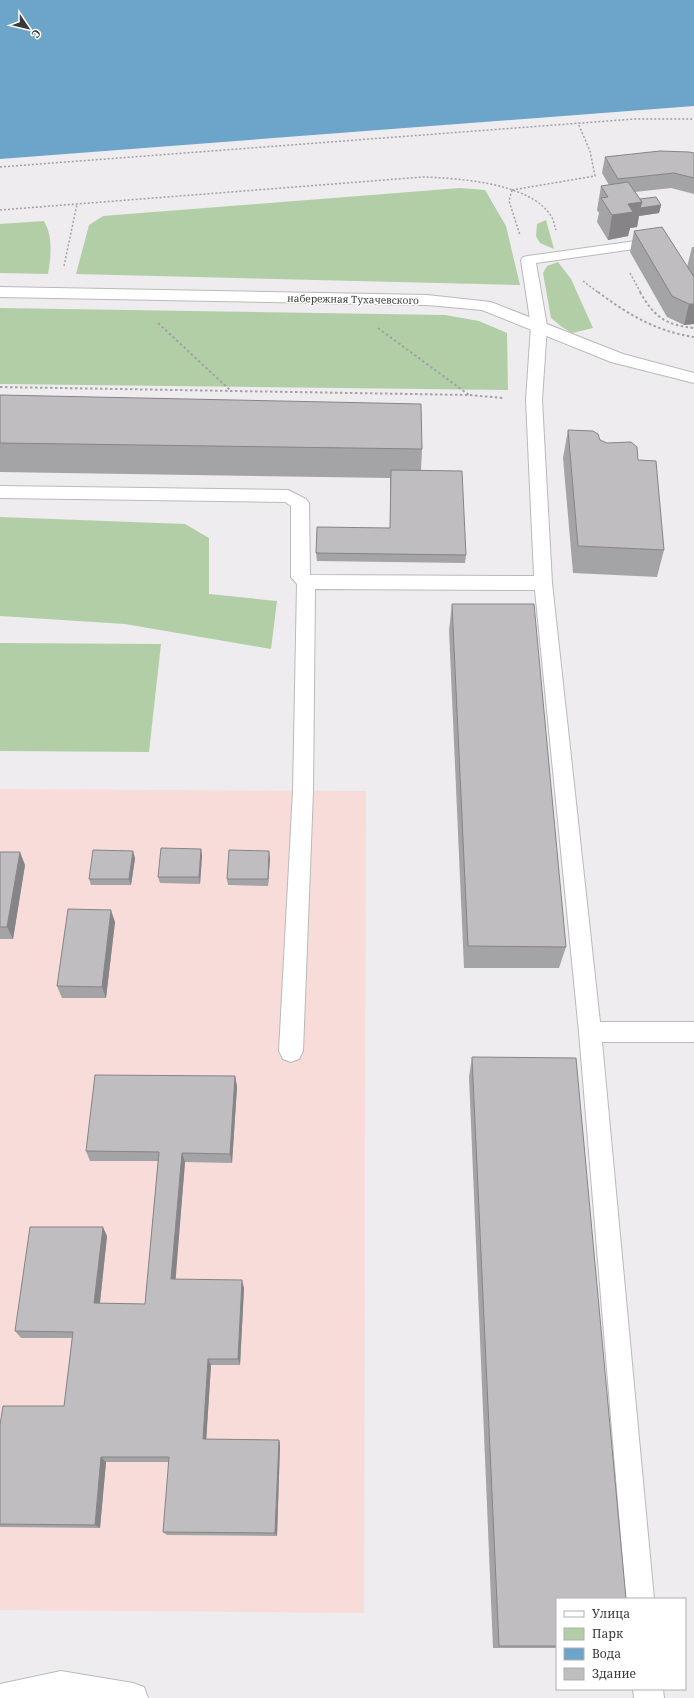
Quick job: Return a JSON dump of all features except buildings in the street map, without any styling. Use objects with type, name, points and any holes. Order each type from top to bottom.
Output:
[{"type":"street","name":"набережная Тухачевского","points":[[0,292],[427,300],[485,305],[617,358],[694,378]]},
{"type":"lane","points":[[640,1598],[590,1032],[543,583],[534,400],[539,326],[528,260],[650,243]]},
{"type":"lane","points":[[0,492],[288,496],[300,503],[300,577],[306,582],[543,583]]},
{"type":"lane","points":[[291,1051],[303,791],[306,582]]},
{"type":"lane","points":[[590,1032],[694,1032]]},
{"type":"lane","points":[[3,1698],[61,1686],[133,1698]]},
{"type":"path","points":[[0,167],[166,156],[634,119],[694,119]]},
{"type":"path","points":[[512,190],[595,176],[589,153],[590,151],[578,123]]},
{"type":"path","points":[[0,210],[423,177],[488,181],[512,190],[534,201],[551,216],[562,256],[575,275],[595,291],[647,322],[670,332],[694,337]]},
{"type":"path","points":[[512,190],[509,200],[528,260]]},
{"type":"path","points":[[65,260],[77,204]]},
{"type":"path","points":[[627,268],[652,313],[672,324],[694,328]]},
{"type":"path","points":[[127,294],[231,391]]},
{"type":"path","points":[[338,298],[469,394]]},
{"type":"path","points":[[0,388],[469,394],[534,400]]},
{"type":"shaded area","points":[[0,789],[366,791],[364,1613],[0,1610]]},
{"type":"green space","points":[[460,188],[485,190],[506,226],[520,285],[76,274],[89,225],[103,216]]},
{"type":"green space","points":[[546,220],[554,249],[540,243],[536,236],[537,224]]},
{"type":"green space","points":[[44,221],[50,240],[50,261],[48,274],[0,273],[0,224]]},
{"type":"green space","points":[[558,262],[571,279],[593,328],[572,333],[551,318],[543,273],[547,266]]},
{"type":"green space","points":[[0,308],[445,315],[479,321],[507,333],[508,390],[0,384]]},
{"type":"green space","points":[[0,517],[185,524],[209,538],[209,594],[277,601],[271,649],[125,624],[0,616]]},
{"type":"green space","points":[[0,643],[161,644],[149,752],[0,751]]},
{"type":"water","points":[[0,0],[694,0],[694,106],[0,159]]}]
